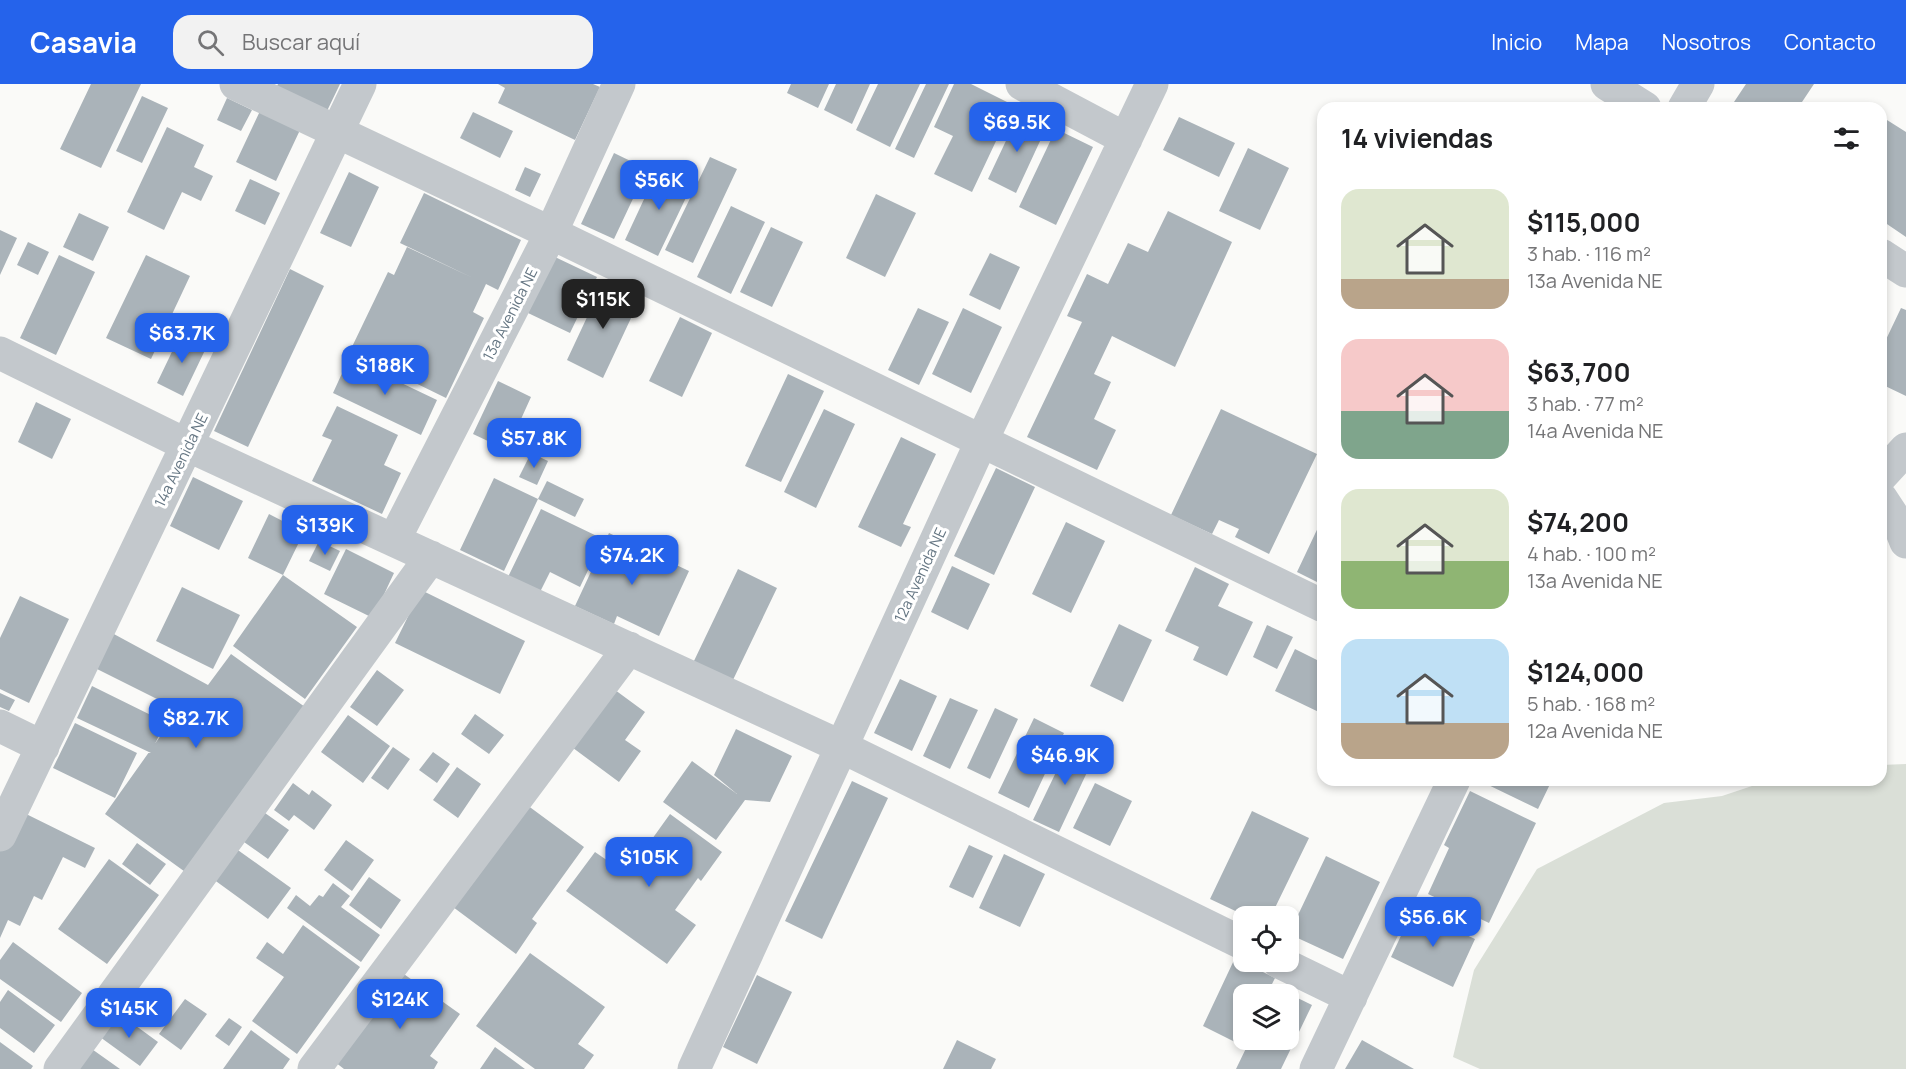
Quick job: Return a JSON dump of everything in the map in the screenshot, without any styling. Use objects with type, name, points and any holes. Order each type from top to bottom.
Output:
[{"type":"street","points":[[236,84],[551,233],[1317,603]]},
{"type":"street","name":"14a Avenida NE","points":[[0,835],[360,84]]},
{"type":"street","name":"13a Avenida NE","points":[[394,540],[551,233],[619,84]]},
{"type":"street","points":[[1022,84],[1126,139]]},
{"type":"street","name":"12a Avenida NE","points":[[702,1067],[842,747],[982,440],[1152,84]]},
{"type":"street","points":[[1607,84],[1636,102]]},
{"type":"street","points":[[1688,102],[1698,84]]},
{"type":"street","points":[[1887,259],[1906,271]]},
{"type":"street","points":[[0,353],[187,446],[842,747],[1233,939]]},
{"type":"street","points":[[1887,469],[1906,448]]},
{"type":"street","points":[[1887,507],[1900,527],[1906,542]]},
{"type":"street","points":[[60,1069],[431,557]]},
{"type":"street","points":[[314,1069],[628,648]]},
{"type":"street","points":[[0,726],[42,747]]},
{"type":"street","points":[[1316,1069],[1451,786]]},
{"type":"street","points":[[1299,971],[1351,997]]},
{"type":"shaded area","points":[[1906,764],[1906,1069],[1480,1069],[1453,1057],[1474,970],[1537,869],[1664,803],[1722,796],[1752,786],[1887,786],[1887,765]]},
{"type":"building","points":[[91,84],[141,84],[101,168],[60,149]]},
{"type":"building","points":[[278,84],[340,84],[327,111],[277,86]]},
{"type":"building","points":[[498,84],[593,84],[600,87],[575,140],[498,103],[505,88]]},
{"type":"building","points":[[791,84],[829,84],[818,108],[787,93]]},
{"type":"building","points":[[836,84],[870,84],[852,124],[824,110]]},
{"type":"building","points":[[878,84],[920,84],[890,147],[856,130]]},
{"type":"building","points":[[926,84],[949,84],[914,158],[895,149]]},
{"type":"building","points":[[954,84],[971,84],[1013,105],[972,192],[934,174],[953,136],[934,127]]},
{"type":"building","points":[[1746,84],[1814,84],[1802,102],[1734,102]]},
{"type":"building","points":[[142,96],[168,108],[142,163],[116,151]]},
{"type":"building","points":[[227,98],[252,110],[241,131],[217,120]]},
{"type":"building","points":[[260,111],[300,130],[276,181],[236,162]]},
{"type":"building","points":[[473,112],[513,131],[500,158],[460,138]]},
{"type":"building","points":[[1019,113],[1047,126],[1016,193],[988,179]]},
{"type":"building","points":[[1179,117],[1235,143],[1219,177],[1163,150]]},
{"type":"building","points":[[1887,120],[1906,132],[1906,237],[1887,224]]},
{"type":"building","points":[[167,127],[204,145],[194,167],[213,176],[201,201],[182,192],[164,230],[127,212]]},
{"type":"building","points":[[1056,129],[1093,147],[1056,225],[1019,207]]},
{"type":"building","points":[[1248,148],[1289,168],[1260,230],[1219,211]]},
{"type":"building","points":[[614,153],[647,169],[614,239],[581,224]]},
{"type":"building","points":[[710,157],[737,169],[693,263],[665,250]]},
{"type":"building","points":[[525,167],[541,174],[530,197],[515,190]]},
{"type":"building","points":[[659,167],[693,183],[658,256],[625,240]]},
{"type":"building","points":[[349,172],[379,187],[351,247],[320,233]]},
{"type":"building","points":[[250,179],[280,193],[265,225],[235,211]]},
{"type":"building","points":[[424,193],[521,240],[498,290],[486,284],[473,312],[484,318],[446,398],[350,351],[388,272],[394,275],[407,247],[473,278],[400,243]]},
{"type":"building","points":[[876,194],[916,213],[885,277],[846,258]]},
{"type":"building","points":[[731,206],[765,222],[731,294],[697,277]]},
{"type":"building","points":[[1168,211],[1232,242],[1175,367],[1112,336],[1094,374],[1111,382],[1094,419],[1116,430],[1097,470],[1027,437],[1082,322],[1067,316],[1087,274],[1108,284],[1128,243],[1148,252]]},
{"type":"building","points":[[79,213],[109,227],[93,261],[63,247]]},
{"type":"building","points":[[771,227],[803,242],[772,307],[740,292]]},
{"type":"building","points":[[0,230],[17,238],[0,275]]},
{"type":"building","points":[[28,242],[49,252],[38,275],[17,265]]},
{"type":"building","points":[[990,253],[1020,267],[1000,310],[969,295]]},
{"type":"building","points":[[59,255],[95,272],[56,355],[20,338]]},
{"type":"building","points":[[146,255],[190,276],[151,359],[106,338]]},
{"type":"building","points":[[555,257],[597,277],[570,333],[528,313]]},
{"type":"building","points":[[290,269],[324,286],[248,447],[214,431]]},
{"type":"building","points":[[603,283],[639,301],[603,378],[567,360]]},
{"type":"building","points":[[918,308],[949,322],[919,385],[888,370]]},
{"type":"building","points":[[963,308],[1002,327],[971,393],[932,374]]},
{"type":"building","points":[[1901,308],[1906,310],[1906,396],[1887,387],[1887,337]]},
{"type":"building","points":[[680,317],[712,333],[682,397],[649,381]]},
{"type":"building","points":[[181,333],[207,346],[183,396],[157,383]]},
{"type":"building","points":[[349,358],[437,400],[421,435],[333,393]]},
{"type":"building","points":[[788,374],[824,391],[781,482],[745,466]]},
{"type":"building","points":[[498,381],[531,397],[507,450],[473,434]]},
{"type":"building","points":[[36,402],[71,419],[52,459],[18,442]]},
{"type":"building","points":[[337,406],[398,435],[384,465],[401,473],[382,514],[312,481],[332,440],[322,436]]},
{"type":"building","points":[[824,409],[855,424],[816,508],[784,492]]},
{"type":"building","points":[[1221,409],[1317,454],[1269,554],[1235,537],[1239,529],[1219,520],[1212,534],[1171,515]]},
{"type":"building","points":[[901,437],[936,454],[903,524],[911,527],[901,547],[858,527]]},
{"type":"building","points":[[531,453],[548,461],[537,485],[519,477]]},
{"type":"building","points":[[996,468],[1035,487],[994,575],[954,556]]},
{"type":"building","points":[[193,477],[243,501],[219,550],[170,526]]},
{"type":"building","points":[[494,478],[538,499],[504,571],[460,550]]},
{"type":"building","points":[[547,481],[584,499],[575,517],[538,499]]},
{"type":"building","points":[[541,509],[603,539],[580,587],[550,572],[540,592],[508,577]]},
{"type":"building","points":[[269,514],[304,532],[283,575],[248,558]]},
{"type":"building","points":[[1066,522],[1105,541],[1071,613],[1032,594]]},
{"type":"building","points":[[1317,530],[1317,582],[1297,572]]},
{"type":"building","points":[[609,533],[689,571],[659,636],[617,616],[614,624],[575,606]]},
{"type":"building","points":[[319,541],[340,551],[330,571],[309,561]]},
{"type":"building","points":[[346,549],[394,573],[373,618],[324,594]]},
{"type":"building","points":[[952,566],[990,584],[968,630],[931,612]]},
{"type":"building","points":[[1195,567],[1229,584],[1218,606],[1253,622],[1227,676],[1193,660],[1199,647],[1165,631]]},
{"type":"building","points":[[738,569],[777,588],[732,682],[693,663]]},
{"type":"building","points":[[283,575],[357,627],[305,699],[233,646]]},
{"type":"building","points":[[182,587],[240,615],[213,669],[156,641]]},
{"type":"building","points":[[421,590],[525,641],[500,694],[395,643]]},
{"type":"building","points":[[20,596],[69,619],[29,703],[0,689],[0,638]]},
{"type":"building","points":[[1119,624],[1152,640],[1123,702],[1090,686]]},
{"type":"building","points":[[1267,625],[1293,637],[1277,669],[1253,657]]},
{"type":"building","points":[[112,633],[208,685],[231,654],[305,707],[188,874],[105,814],[179,710],[95,668]]},
{"type":"building","points":[[1295,649],[1317,660],[1317,711],[1275,691]]},
{"type":"building","points":[[377,670],[404,690],[377,726],[350,707]]},
{"type":"building","points":[[900,679],[937,696],[912,751],[874,733]]},
{"type":"building","points":[[92,686],[165,722],[151,753],[77,718]]},
{"type":"building","points":[[611,687],[645,712],[625,740],[641,751],[619,782],[569,745]]},
{"type":"building","points":[[0,693],[15,700],[9,711],[0,707]]},
{"type":"building","points":[[950,698],[978,710],[950,769],[923,756]]},
{"type":"building","points":[[995,708],[1018,719],[990,779],[967,768]]},
{"type":"building","points":[[475,714],[504,735],[489,754],[461,734]]},
{"type":"building","points":[[348,715],[390,746],[363,783],[321,752]]},
{"type":"building","points":[[1034,718],[1064,733],[1029,808],[998,793]]},
{"type":"building","points":[[75,723],[137,753],[115,798],[53,768]]},
{"type":"building","points":[[736,729],[792,756],[770,802],[745,800],[716,840],[663,802],[692,761],[737,794],[714,775]]},
{"type":"building","points":[[1072,739],[1097,751],[1059,832],[1033,820]]},
{"type":"building","points":[[393,747],[410,759],[388,790],[371,778]]},
{"type":"building","points":[[433,752],[450,764],[437,783],[419,770]]},
{"type":"building","points":[[457,767],[481,784],[458,818],[433,800]]},
{"type":"building","points":[[852,781],[888,798],[822,939],[785,921]]},
{"type":"building","points":[[293,783],[309,795],[312,790],[332,805],[314,830],[294,815],[289,821],[274,810]]},
{"type":"building","points":[[1095,783],[1132,801],[1110,846],[1073,828]]},
{"type":"building","points":[[1490,786],[1549,786],[1538,809]]},
{"type":"building","points":[[1470,791],[1536,823],[1489,923],[1428,894],[1449,848],[1444,845]]},
{"type":"building","points":[[527,805],[584,847],[532,919],[537,923],[516,954],[453,907]]},
{"type":"building","points":[[16,809],[95,848],[85,868],[63,857],[42,900],[34,896],[20,926],[8,920],[0,938],[0,842]]},
{"type":"building","points":[[1252,811],[1309,838],[1276,906],[1233,906],[1233,910],[1210,899]]},
{"type":"building","points":[[265,813],[289,830],[268,859],[244,842]]},
{"type":"building","points":[[670,814],[722,852],[701,881],[698,878],[675,910],[696,925],[667,964],[566,891],[595,852],[627,874]]},
{"type":"building","points":[[346,840],[374,860],[352,891],[324,870]]},
{"type":"building","points":[[137,843],[166,864],[150,885],[122,864]]},
{"type":"building","points":[[969,845],[993,856],[973,898],[949,887]]},
{"type":"building","points":[[235,848],[291,888],[268,919],[213,879]]},
{"type":"building","points":[[1004,854],[1045,874],[1020,927],[979,908]]},
{"type":"building","points":[[1326,856],[1380,882],[1343,959],[1299,939],[1299,913]]},
{"type":"building","points":[[109,859],[159,895],[107,964],[58,929]]},
{"type":"building","points":[[369,877],[401,900],[381,929],[349,905]]},
{"type":"building","points":[[333,883],[350,896],[341,907],[380,935],[361,962],[287,908],[296,895],[310,906],[319,895],[323,897]]},
{"type":"building","points":[[1413,910],[1475,939],[1453,987],[1391,957]]},
{"type":"building","points":[[303,925],[360,967],[297,1054],[252,1021],[284,977],[256,958],[267,942],[283,954]]},
{"type":"building","points":[[13,942],[82,993],[61,1022],[0,979],[0,960]]},
{"type":"building","points":[[530,953],[605,1007],[578,1044],[594,1055],[584,1069],[535,1069],[476,1026]]},
{"type":"building","points":[[1233,962],[1233,972],[1263,972],[1275,978],[1272,984],[1233,984],[1233,1041],[1203,1026]]},
{"type":"building","points":[[401,972],[460,1014],[430,1056],[438,1062],[434,1069],[344,1069],[335,1062]]},
{"type":"building","points":[[757,975],[792,992],[757,1064],[723,1047]]},
{"type":"building","points":[[8,990],[55,1025],[34,1053],[0,1028],[0,1002]]},
{"type":"building","points":[[185,999],[207,1014],[181,1050],[159,1034]]},
{"type":"building","points":[[1299,999],[1312,1005],[1299,1032]]},
{"type":"building","points":[[117,1012],[158,1042],[140,1066],[100,1037]]},
{"type":"building","points":[[229,1018],[242,1027],[229,1046],[215,1036]]},
{"type":"building","points":[[251,1030],[290,1059],[283,1069],[223,1069]]},
{"type":"building","points":[[957,1040],[996,1059],[991,1069],[943,1069]]},
{"type":"building","points":[[1362,1040],[1414,1069],[1345,1069]]},
{"type":"building","points":[[0,1042],[33,1066],[31,1069],[0,1069]]},
{"type":"building","points":[[89,1047],[120,1069],[73,1069]]},
{"type":"building","points":[[495,1047],[525,1069],[480,1069]]},
{"type":"building","points":[[1245,1050],[1290,1050],[1281,1069],[1236,1069]]}]
